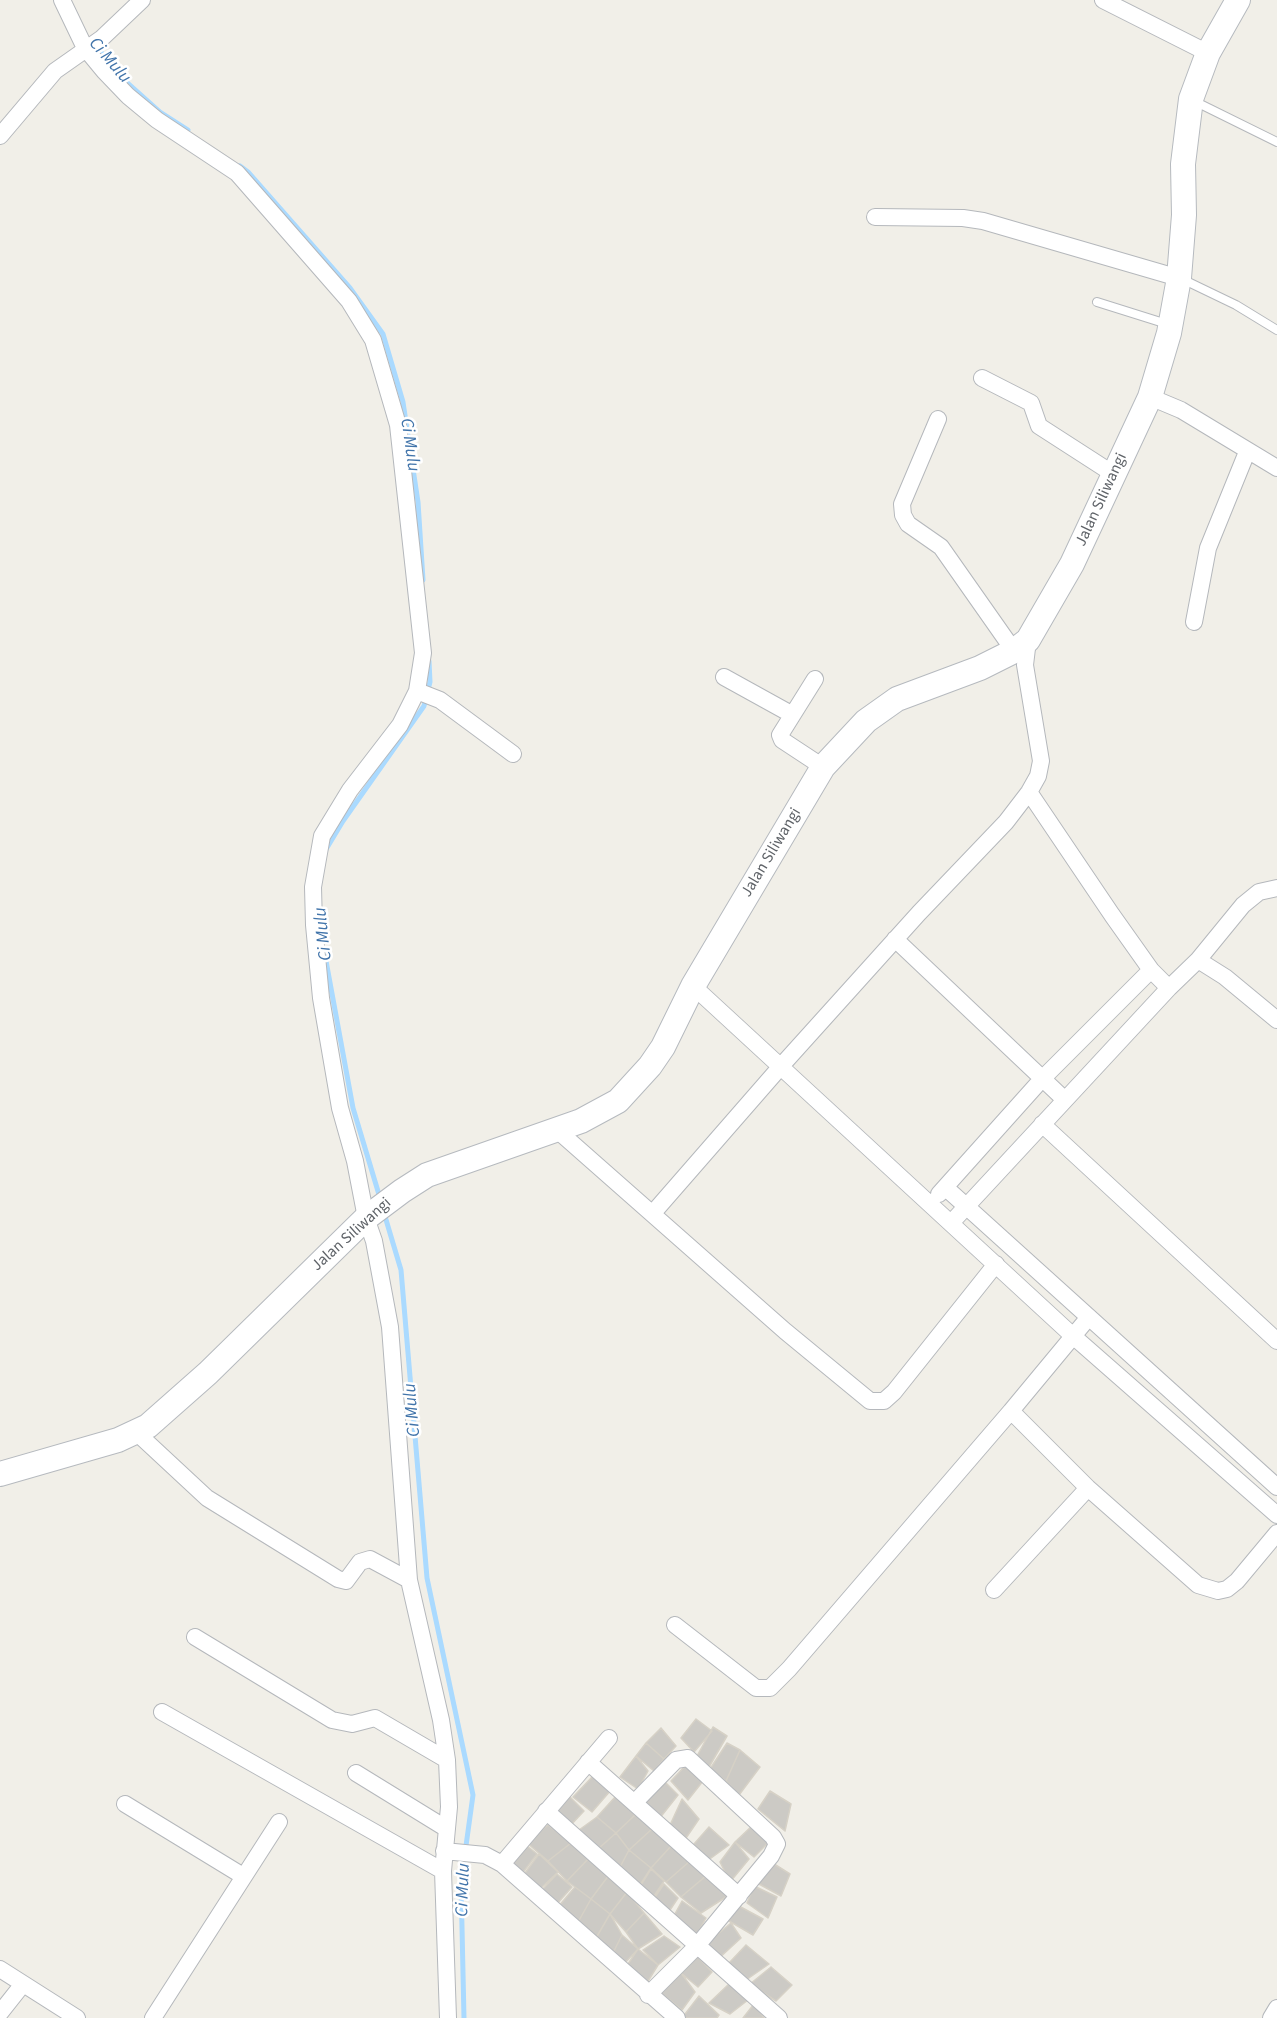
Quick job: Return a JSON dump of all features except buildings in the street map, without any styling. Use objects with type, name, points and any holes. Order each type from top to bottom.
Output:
[{"type":"street","points":[[62,0],[133,100],[245,181],[349,302],[373,340],[398,425],[423,653],[418,692],[400,725],[350,790],[322,836],[313,887],[315,962],[342,1116],[374,1241],[390,1328],[402,1455],[409,1580],[441,1720],[447,1760],[449,1851],[443,1871],[448,2018]]},
{"type":"street","points":[[3,126],[55,71],[93,44],[142,0]]},
{"type":"street","points":[[1103,0],[1208,53]]},
{"type":"street","name":"Jalan Siliwangi","points":[[0,1474],[118,1440],[148,1426],[194,1385],[367,1217],[402,1191],[427,1175],[557,1130],[598,1113],[618,1101],[636,1083],[663,1047],[693,986],[823,767],[866,721],[897,699],[980,668],[1021,645],[1072,564],[1150,398],[1170,325],[1179,278],[1184,215],[1183,164],[1191,99],[1208,53],[1238,0]]},
{"type":"street","points":[[874,217],[963,218],[983,221],[1179,278]]},
{"type":"street","points":[[982,378],[1031,403],[1039,426],[1114,475]]},
{"type":"street","points":[[1150,398],[1181,410],[1247,452],[1277,468]]},
{"type":"street","points":[[653,1213],[895,939],[1006,822],[1038,776],[1041,761],[1021,645],[940,547],[908,524],[903,515],[902,504],[938,419]]},
{"type":"street","points":[[1194,622],[1208,548],[1247,452]]},
{"type":"street","points":[[724,677],[791,714]]},
{"type":"street","points":[[815,679],[780,731],[782,740],[823,767]]},
{"type":"street","points":[[418,692],[440,700],[513,754]]},
{"type":"street","points":[[1029,792],[1151,970],[1169,988]]},
{"type":"street","points":[[951,1223],[1064,1099],[1198,960],[1243,905],[1259,892],[1277,888]]},
{"type":"street","points":[[895,939],[1064,1099]]},
{"type":"street","points":[[1198,960],[1225,977],[1277,1020]]},
{"type":"street","points":[[931,1204],[1042,1079],[1151,970]]},
{"type":"street","points":[[693,986],[782,1065],[1073,1336],[1277,1515]]},
{"type":"street","points":[[1042,1124],[1277,1341]]},
{"type":"street","points":[[557,1130],[785,1331],[870,1401],[877,1403],[894,1392],[996,1264]]},
{"type":"street","points":[[946,1188],[1277,1486]]},
{"type":"street","points":[[675,1625],[756,1688],[770,1688],[789,1669],[1011,1411],[1089,1317]]},
{"type":"street","points":[[1162,1414],[1179,1398]]},
{"type":"street","points":[[1011,1411],[1089,1488],[1198,1585],[1218,1592],[1237,1581],[1277,1533]]},
{"type":"street","points":[[136,1432],[207,1498],[338,1580],[346,1581],[360,1562],[370,1559],[409,1580]]},
{"type":"street","points":[[994,1590],[1089,1488]]},
{"type":"street","points":[[195,1637],[332,1720],[352,1724],[375,1718],[447,1760]]},
{"type":"street","points":[[162,1712],[443,1871]]},
{"type":"street","points":[[502,1864],[609,1738]]},
{"type":"street","points":[[635,1803],[676,1760],[685,1757],[694,1762],[776,1841],[771,1856],[739,1896],[696,1947],[648,1995]]},
{"type":"street","points":[[588,1762],[739,1896]]},
{"type":"street","points":[[356,1773],[447,1829]]},
{"type":"street","points":[[125,1804],[243,1875]]},
{"type":"street","points":[[546,1811],[778,2018]]},
{"type":"street","points":[[153,2018],[279,1822]]},
{"type":"street","points":[[449,1851],[485,1855],[502,1864],[648,1995],[677,2018]]},
{"type":"street","points":[[0,1969],[76,2018]]},
{"type":"street","points":[[0,2013],[22,1984]]},
{"type":"street","points":[[1272,2018],[1277,2008]]},
{"type":"lane","points":[[1191,99],[1277,142]]},
{"type":"lane","points":[[1179,278],[1236,305],[1277,330]]},
{"type":"lane","points":[[1097,302],[1170,325]]},
{"type":"waterway","name":"Ci Mulu","points":[[96,46],[122,78],[160,112],[188,130]]},
{"type":"waterway","name":"Ci Mulu","points":[[240,166],[248,172],[350,288],[383,334],[403,402],[418,502],[423,580]]},
{"type":"waterway","name":"Ci Mulu","points":[[325,851],[343,821],[424,706],[430,682],[429,661]]},
{"type":"waterway","name":"Ci Mulu","points":[[324,950],[353,1108],[380,1198]]},
{"type":"waterway","name":"Ci Mulu","points":[[384,1213],[401,1270],[427,1578],[473,1795],[461,1882],[464,2018]]}]
